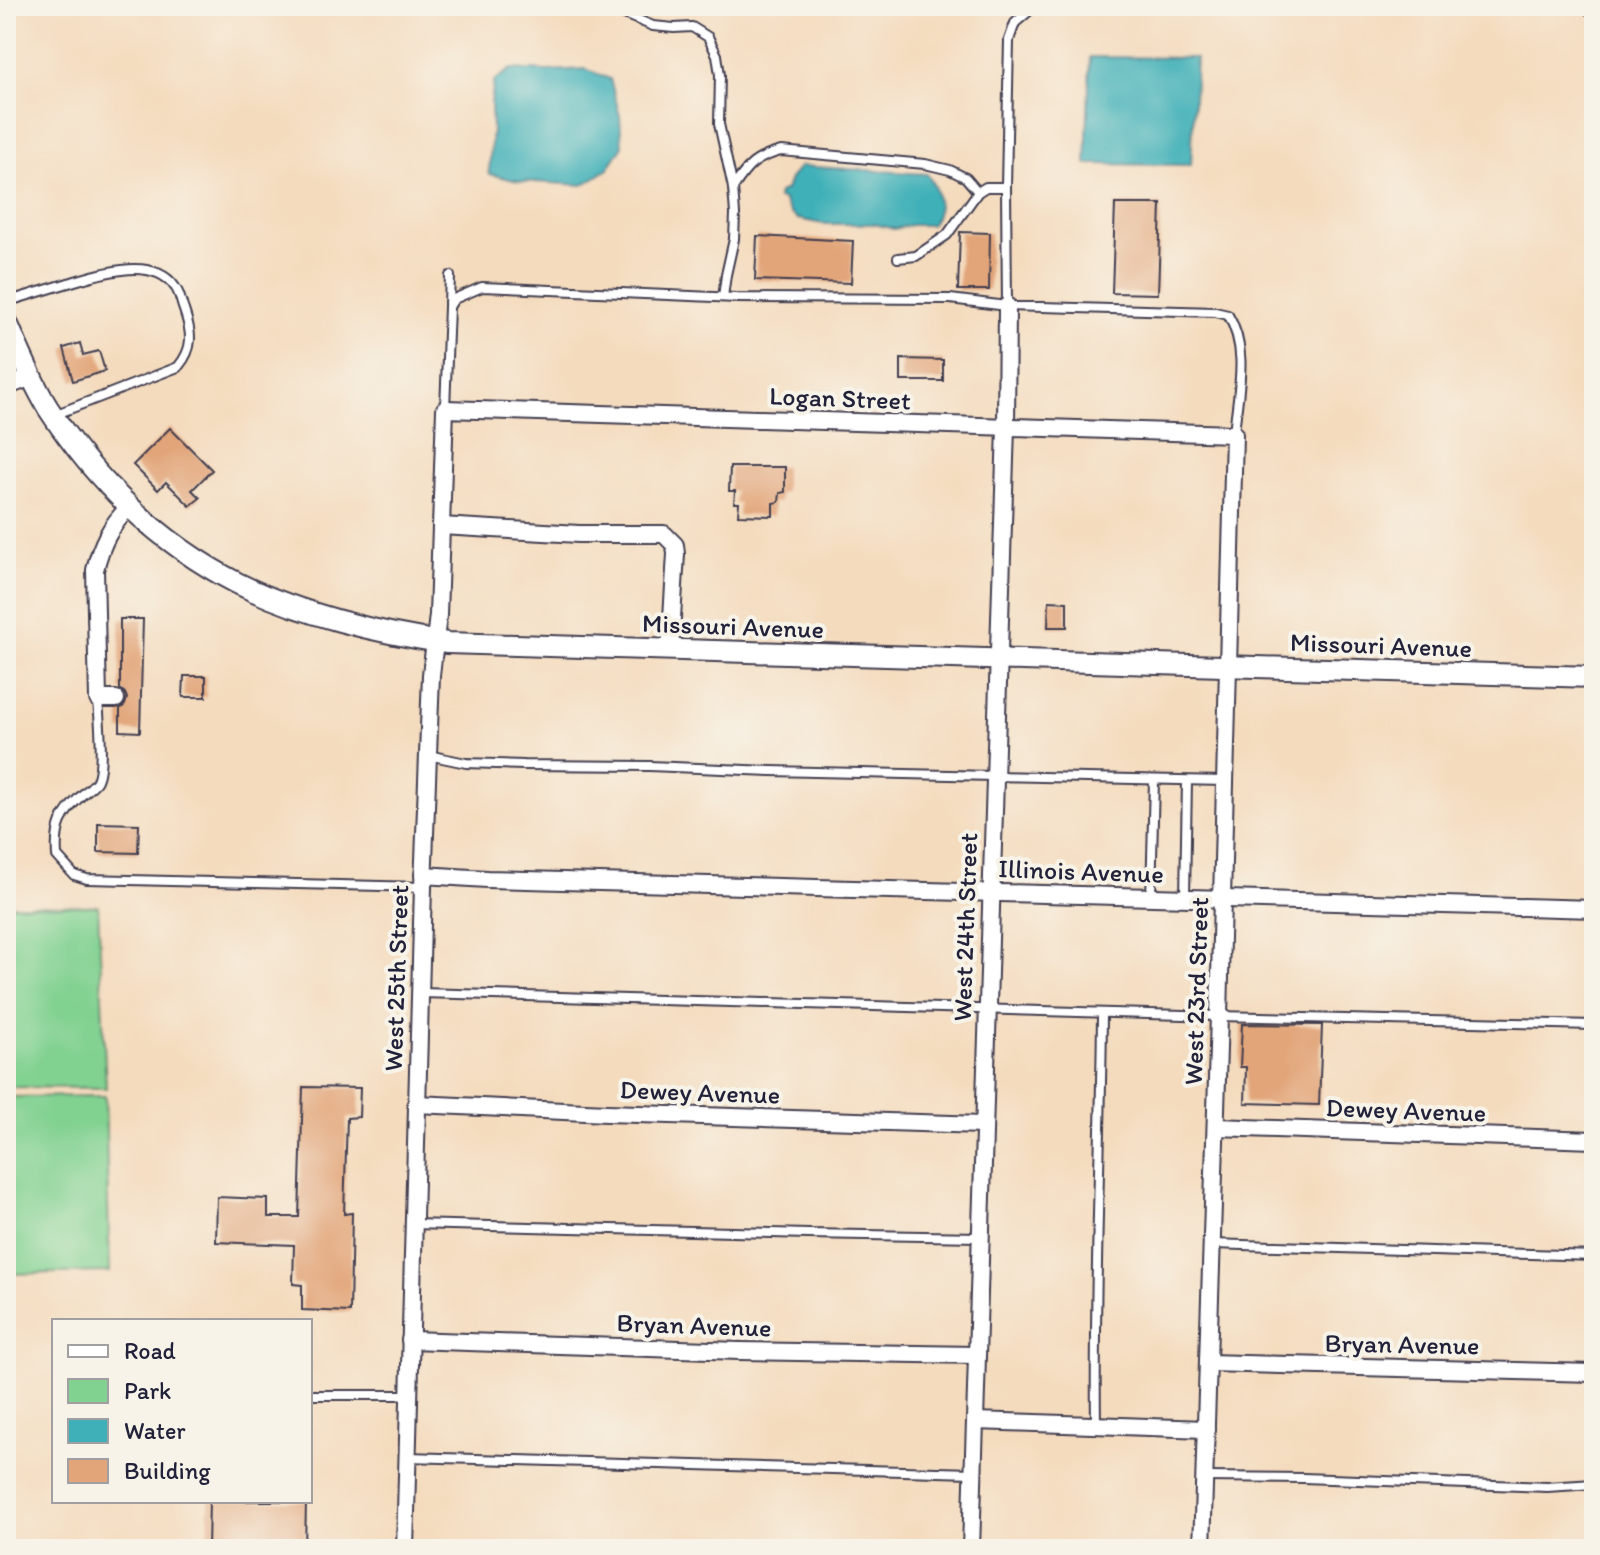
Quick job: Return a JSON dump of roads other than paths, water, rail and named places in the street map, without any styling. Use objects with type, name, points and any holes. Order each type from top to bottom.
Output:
[{"type":"street","name":"West 24th Street","points":[[971,1549],[1006,427],[1007,306]]},
{"type":"street","name":"Missouri Avenue","points":[[6,320],[31,377],[53,415],[74,446],[129,507],[196,559],[237,583],[326,617],[382,631],[435,641],[670,650],[1594,677]]},
{"type":"street","points":[[6,387],[31,377]]},
{"type":"street","name":"Logan Street","points":[[445,409],[1234,434]]},
{"type":"street","name":"West 25th Street","points":[[405,1549],[423,881],[445,409]]},
{"type":"street","name":"West 23rd Street","points":[[1202,1549],[1234,434]]},
{"type":"street","points":[[116,699],[98,699],[95,570],[106,535],[129,507]]},
{"type":"street","points":[[441,526],[579,534],[664,534],[675,545],[676,554],[670,650]]},
{"type":"street","name":"Illinois Avenue","points":[[423,881],[487,879],[1594,909]]},
{"type":"street","name":"Dewey Avenue","points":[[416,1104],[983,1125]]},
{"type":"street","name":"Dewey Avenue","points":[[1216,1127],[1594,1140]]},
{"type":"street","name":"Bryan Avenue","points":[[410,1340],[724,1351],[976,1355]]},
{"type":"street","name":"Bryan Avenue","points":[[1208,1363],[1594,1373]]},
{"type":"street","points":[[975,1421],[1206,1429]]},
{"type":"lane","points":[[598,6],[653,26],[692,27],[708,37],[717,55],[720,75],[719,124],[733,188],[734,239],[723,297]]},
{"type":"lane","points":[[1007,306],[1009,40],[1015,23],[1035,6]]},
{"type":"lane","points":[[733,188],[746,167],[763,156],[781,151],[925,164],[950,170],[966,178],[978,192]]},
{"type":"lane","points":[[898,258],[916,256],[947,235],[978,192],[986,187],[1006,187]]},
{"type":"lane","points":[[6,302],[104,273],[128,269],[151,271],[164,276],[176,287],[188,321],[191,343],[187,356],[178,367],[53,415]]},
{"type":"lane","points":[[445,409],[450,276]]},
{"type":"lane","points":[[449,307],[454,299],[482,287],[723,297],[950,299],[1007,306],[1215,312],[1228,315],[1236,328],[1241,357],[1234,434]]},
{"type":"lane","points":[[98,699],[100,770],[96,782],[65,811],[58,827],[57,856],[74,875],[87,879],[423,881]]},
{"type":"lane","points":[[428,755],[466,763],[509,765],[1225,781]]},
{"type":"lane","points":[[1151,897],[1154,780]]},
{"type":"lane","points":[[1185,897],[1187,781]]},
{"type":"lane","points":[[420,993],[1594,1025]]},
{"type":"lane","points":[[1096,1424],[1095,1315],[1102,1013]]},
{"type":"lane","points":[[413,1224],[980,1237]]},
{"type":"lane","points":[[1212,1244],[1594,1256]]},
{"type":"lane","points":[[312,1395],[409,1395]]},
{"type":"lane","points":[[407,1457],[973,1473]]},
{"type":"lane","points":[[1204,1477],[1547,1487],[1594,1484]]},
{"type":"water","points":[[1090,57],[1196,58],[1191,165],[1086,164]]},
{"type":"water","points":[[511,69],[586,69],[610,79],[620,116],[622,147],[608,169],[583,185],[518,181],[489,174],[494,81]]},
{"type":"water","points":[[800,166],[927,174],[938,200],[935,219],[931,225],[894,229],[874,224],[823,224],[798,219],[790,213],[783,200],[778,199],[779,193],[786,190]]},
{"type":"railway","points":[[1574,6],[1594,17]]}]
